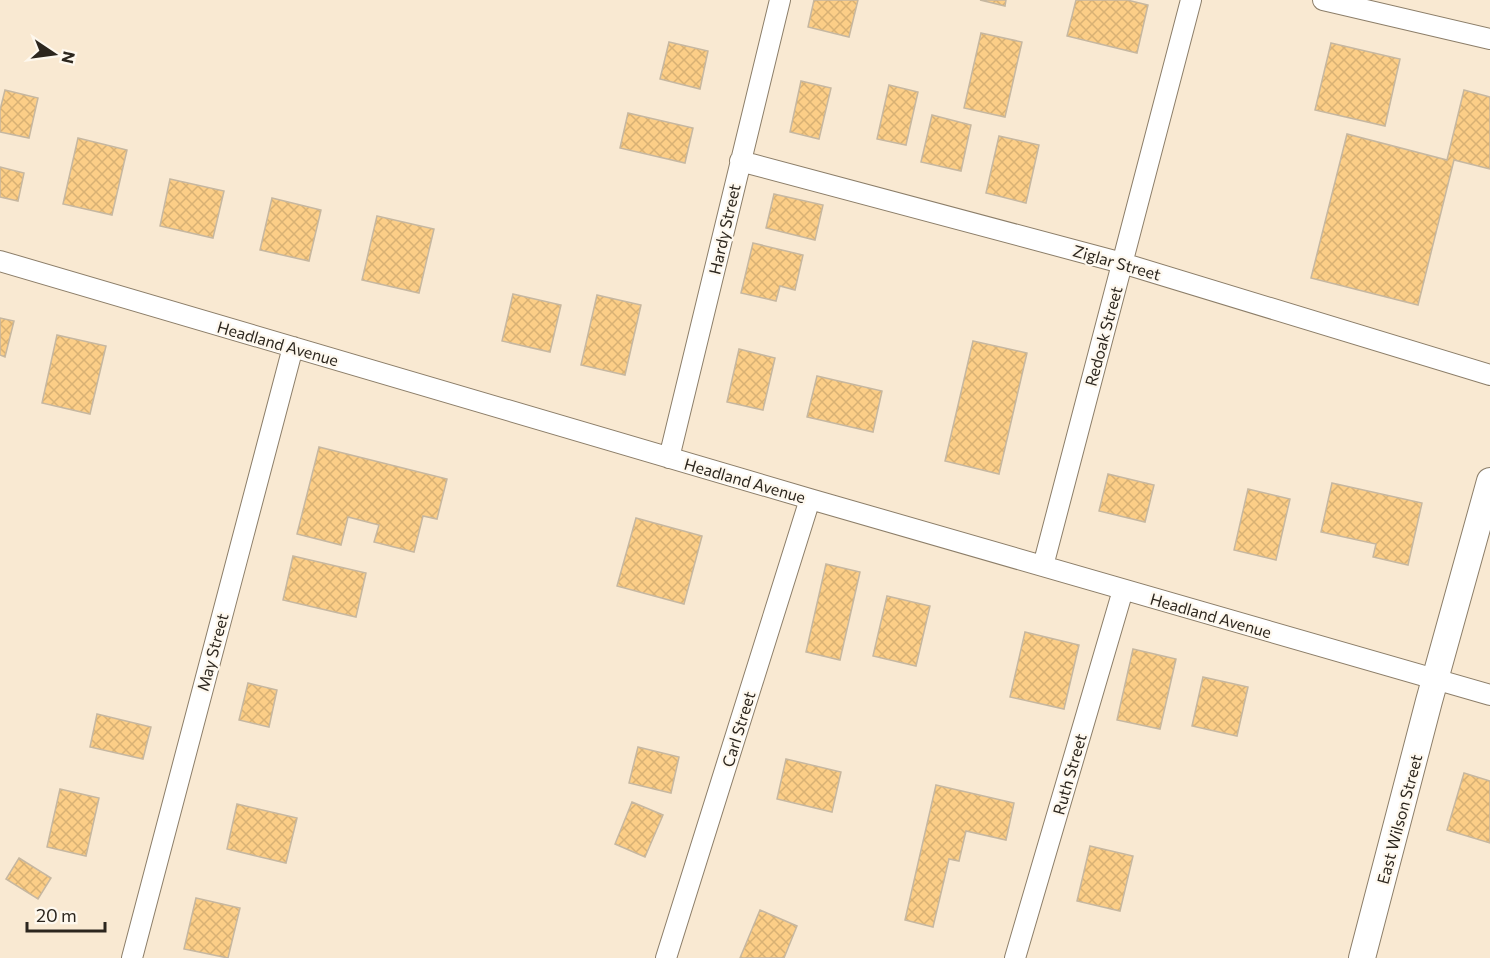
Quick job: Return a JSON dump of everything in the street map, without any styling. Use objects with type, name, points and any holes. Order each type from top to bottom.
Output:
[{"type":"street","name":"Hardy Street","points":[[669,458],[780,0]]},
{"type":"street","name":"Redoak Street","points":[[1043,566],[1191,0]]},
{"type":"street","points":[[1323,0],[1490,39]]},
{"type":"street","name":"Ziglar Street","points":[[740,161],[1122,263],[1490,375]]},
{"type":"street","name":"Headland Avenue","points":[[0,261],[669,458],[1490,695]]},
{"type":"street","name":"May Street","points":[[132,958],[293,347]]},
{"type":"street","name":"East Wilson Street","points":[[1362,958],[1490,481]]},
{"type":"street","name":"Carl Street","points":[[666,958],[810,499]]},
{"type":"street","name":"Ruth Street","points":[[1015,958],[1123,590]]},
{"type":"building","points":[[814,0],[858,0],[849,37],[808,27]]},
{"type":"building","points":[[980,0],[1006,0],[1005,6]]},
{"type":"building","points":[[1076,0],[1127,0],[1148,5],[1137,53],[1067,36]]},
{"type":"building","points":[[981,33],[1022,42],[1005,117],[964,108]]},
{"type":"building","points":[[669,42],[708,51],[700,89],[660,79]]},
{"type":"building","points":[[1331,43],[1400,59],[1385,126],[1315,110]]},
{"type":"building","points":[[801,81],[831,88],[819,139],[790,132]]},
{"type":"building","points":[[889,85],[918,92],[906,145],[877,139]]},
{"type":"building","points":[[5,90],[38,98],[29,138],[0,132],[0,110]]},
{"type":"building","points":[[1464,90],[1490,97],[1490,169],[1454,160],[1418,305],[1311,278],[1347,134],[1447,160]]},
{"type":"building","points":[[628,113],[693,128],[685,163],[620,148]]},
{"type":"building","points":[[932,115],[971,125],[961,171],[921,162]]},
{"type":"building","points":[[999,136],[1039,145],[1026,203],[986,193]]},
{"type":"building","points":[[78,138],[127,150],[112,215],[63,204]]},
{"type":"building","points":[[0,167],[24,173],[18,201],[0,197]]},
{"type":"building","points":[[170,179],[224,191],[213,238],[160,226]]},
{"type":"building","points":[[774,194],[823,205],[815,240],[766,228]]},
{"type":"building","points":[[272,198],[321,210],[309,261],[260,250]]},
{"type":"building","points":[[377,216],[434,229],[419,293],[362,280]]},
{"type":"building","points":[[753,243],[803,255],[795,290],[780,286],[776,301],[741,293]]},
{"type":"building","points":[[513,294],[561,305],[550,352],[502,341]]},
{"type":"building","points":[[597,295],[641,305],[625,375],[581,365]]},
{"type":"building","points":[[0,318],[14,321],[5,357],[0,355]]},
{"type":"building","points":[[57,335],[106,346],[90,414],[42,403]]},
{"type":"building","points":[[973,341],[1027,353],[999,474],[945,461]]},
{"type":"building","points":[[739,349],[775,358],[763,410],[727,402]]},
{"type":"building","points":[[817,376],[882,391],[873,432],[807,417]]},
{"type":"building","points":[[319,447],[447,479],[437,519],[423,516],[414,552],[374,542],[379,525],[348,517],[341,545],[297,534]]},
{"type":"building","points":[[1108,474],[1154,485],[1145,522],[1099,511]]},
{"type":"building","points":[[1332,483],[1422,503],[1408,565],[1373,557],[1376,544],[1321,532]]},
{"type":"building","points":[[1248,489],[1290,499],[1276,560],[1234,550]]},
{"type":"building","points":[[636,518],[702,536],[684,604],[617,586]]},
{"type":"building","points":[[293,556],[366,573],[356,617],[283,600]]},
{"type":"building","points":[[826,564],[860,572],[840,660],[806,652]]},
{"type":"building","points":[[887,596],[930,606],[916,666],[873,656]]},
{"type":"building","points":[[1025,632],[1079,645],[1064,709],[1010,697]]},
{"type":"building","points":[[1133,649],[1176,659],[1160,729],[1117,720]]},
{"type":"building","points":[[1203,677],[1248,687],[1237,736],[1192,726]]},
{"type":"building","points":[[248,683],[277,690],[269,727],[239,720]]},
{"type":"building","points":[[97,714],[151,727],[143,759],[90,747]]},
{"type":"building","points":[[638,747],[679,757],[671,793],[629,783]]},
{"type":"building","points":[[786,759],[841,772],[832,812],[777,799]]},
{"type":"building","points":[[1464,773],[1490,781],[1490,843],[1447,830]]},
{"type":"building","points":[[936,785],[1014,803],[1006,840],[966,831],[959,861],[949,859],[933,927],[905,920]]},
{"type":"building","points":[[60,789],[99,798],[86,856],[47,847]]},
{"type":"building","points":[[632,802],[663,815],[645,857],[615,844]]},
{"type":"building","points":[[237,804],[297,818],[286,863],[227,849]]},
{"type":"building","points":[[1090,846],[1133,856],[1120,911],[1077,901]]},
{"type":"building","points":[[19,858],[51,878],[38,899],[6,879]]},
{"type":"building","points":[[196,898],[240,908],[228,958],[184,949]]},
{"type":"building","points":[[760,910],[797,926],[784,958],[740,958]]}]
